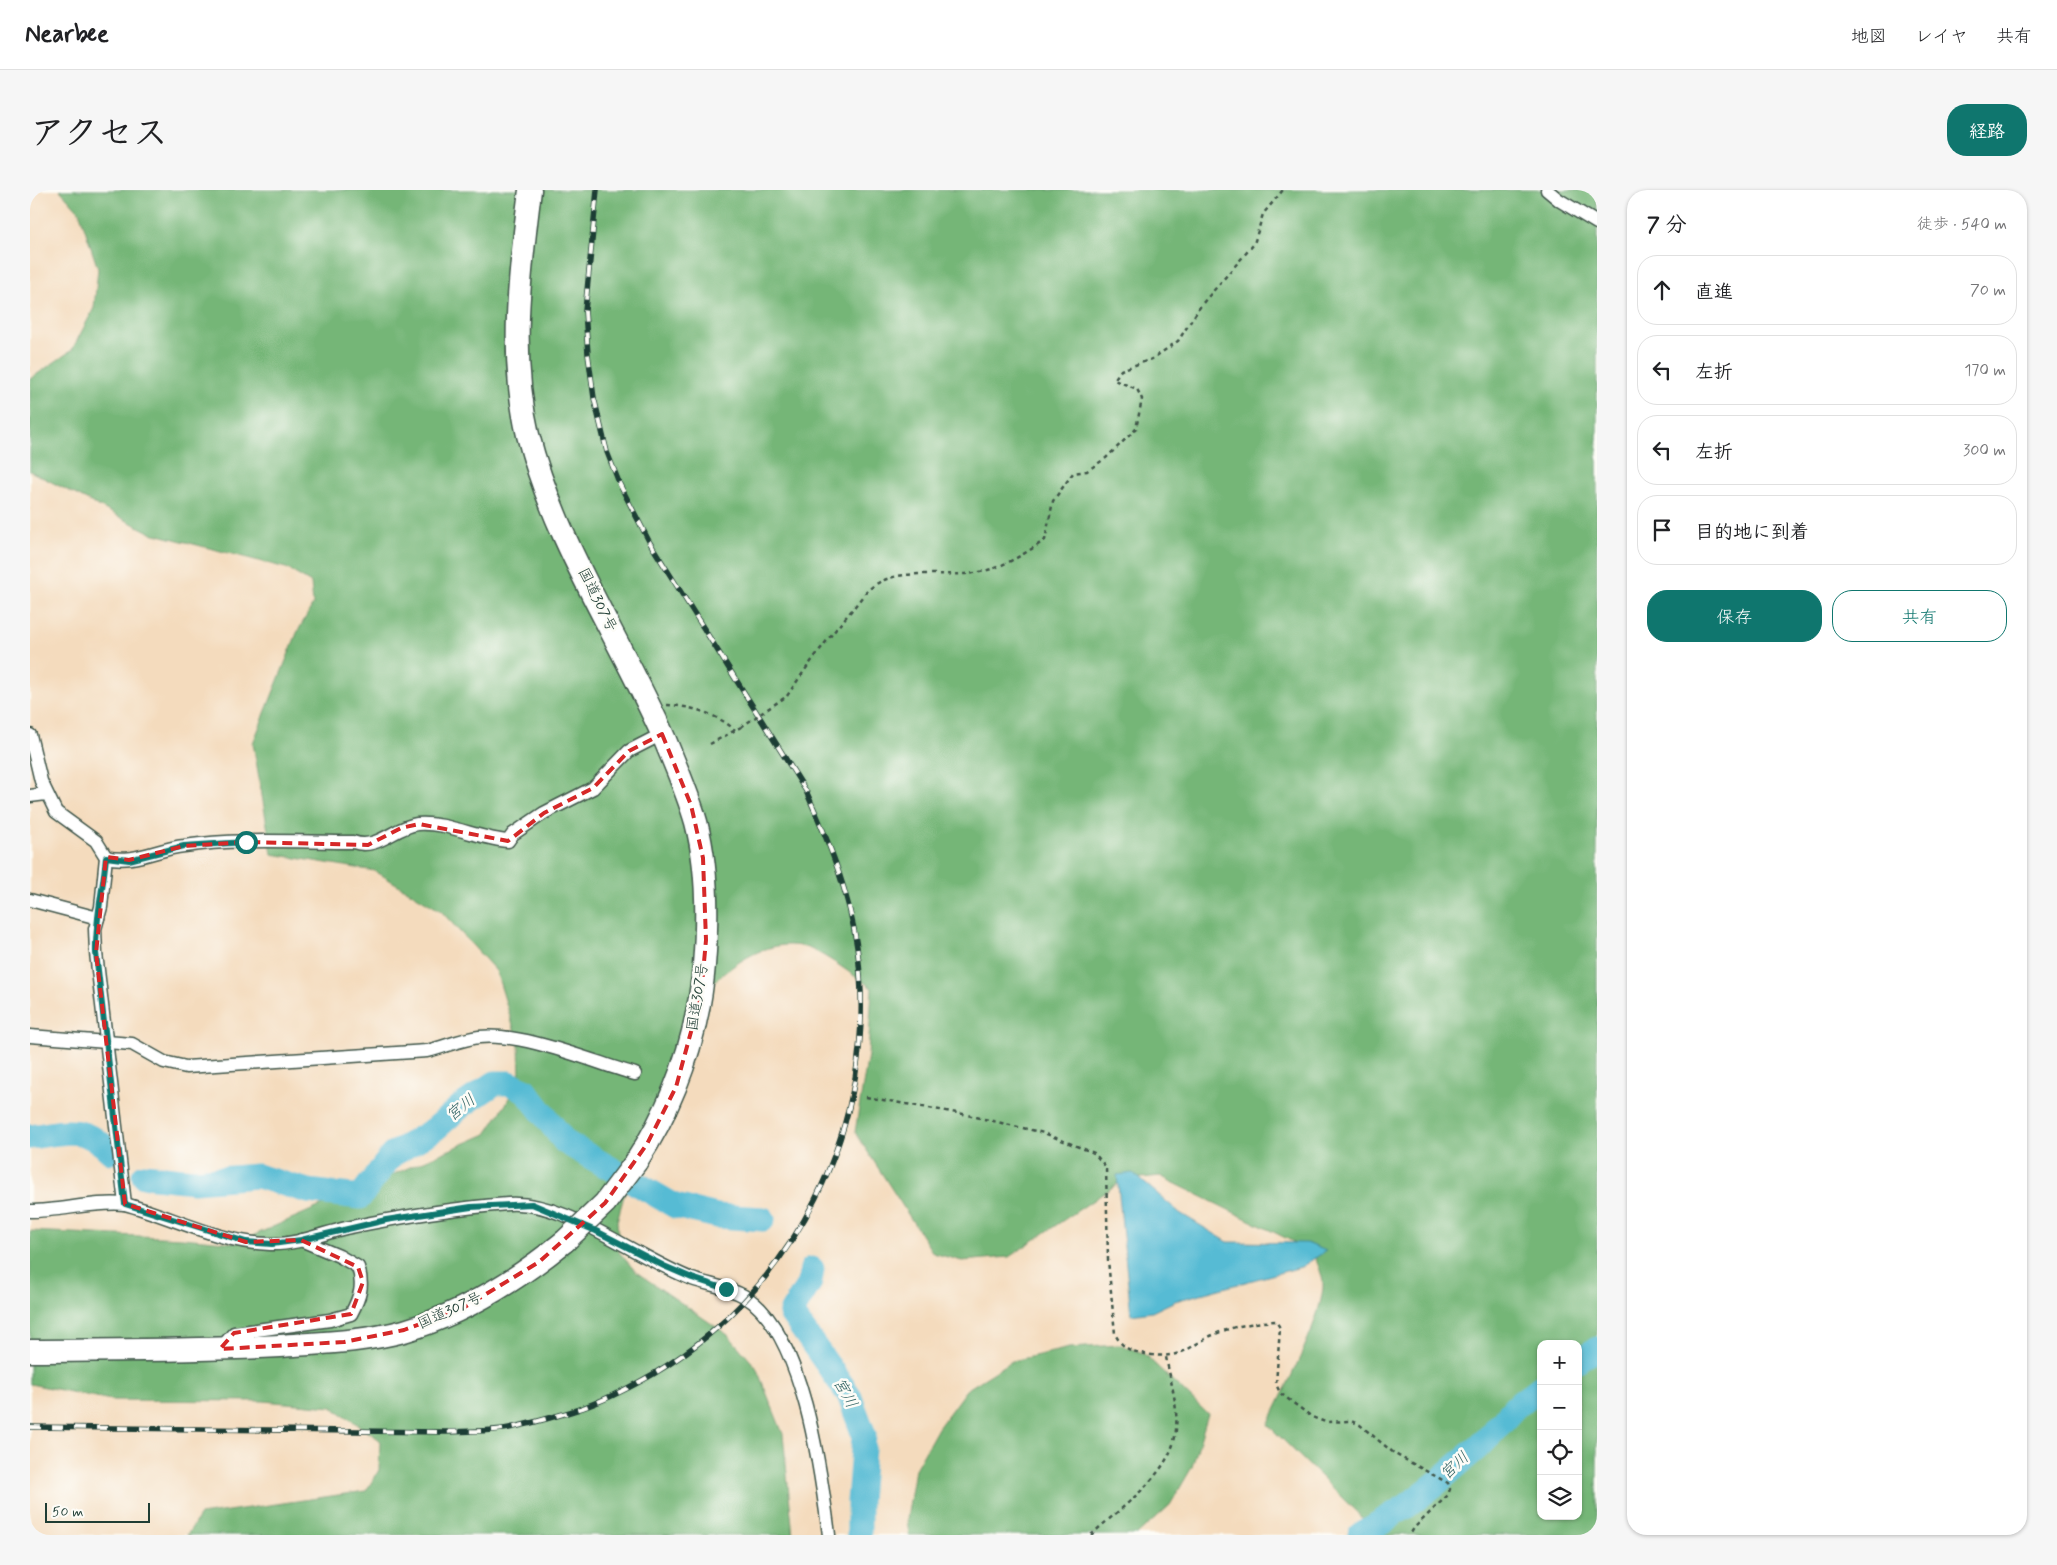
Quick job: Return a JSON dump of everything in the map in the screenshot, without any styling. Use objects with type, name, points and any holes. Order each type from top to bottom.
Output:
[{"type":"highway","name":"国道307号","points":[[30,1352],[220,1349],[344,1342],[404,1330],[463,1308],[490,1294],[539,1262],[565,1241],[605,1203],[636,1162],[662,1117],[676,1087],[689,1049],[701,995],[706,940],[705,879],[696,824],[681,777],[651,707],[564,534],[540,475],[529,437],[520,393],[517,334],[530,190]]},
{"type":"street","points":[[1547,190],[1559,200],[1597,223]]},
{"type":"street","points":[[106,857],[129,860],[184,846],[246,842],[353,842],[368,845],[400,828],[419,824],[508,841],[513,834],[544,813],[593,788],[629,751],[662,734]]},
{"type":"street","points":[[30,735],[46,794],[56,812],[96,841],[106,857],[101,907],[95,929],[96,953],[104,1040],[125,1204]]},
{"type":"street","points":[[30,796],[46,794]]},
{"type":"street","points":[[30,900],[98,918]]},
{"type":"street","points":[[30,1036],[104,1040],[132,1044],[164,1062],[186,1067],[427,1051],[462,1040],[496,1036],[529,1042],[635,1074]]},
{"type":"street","points":[[30,1211],[69,1210],[108,1202],[125,1204],[246,1242],[272,1244],[301,1240],[386,1220],[471,1207],[532,1204],[596,1231],[671,1270],[744,1296],[762,1309],[773,1322],[783,1341],[798,1380],[815,1447],[829,1535]]},
{"type":"street","points":[[220,1349],[234,1333],[330,1320],[351,1314],[360,1297],[362,1282],[358,1267],[340,1256],[301,1240]]},
{"type":"path","points":[[710,744],[741,727],[787,696],[823,644],[872,587],[891,578],[917,574],[966,574],[998,567],[1018,559],[1045,540],[1053,501],[1073,473],[1087,470],[1106,458],[1136,429],[1142,399],[1138,389],[1114,380],[1121,370],[1152,360],[1178,341],[1202,304],[1254,244],[1263,214],[1283,190]]},
{"type":"path","points":[[651,707],[685,706],[727,723],[735,730]]},
{"type":"path","points":[[866,1097],[963,1114],[1044,1133],[1094,1153],[1106,1166],[1108,1260],[1115,1334],[1119,1342],[1130,1351],[1166,1357],[1179,1354],[1222,1331],[1276,1320],[1280,1328],[1276,1384],[1280,1394],[1312,1417],[1325,1422],[1351,1421],[1360,1425],[1395,1454],[1448,1484],[1450,1489],[1448,1495],[1414,1528],[1410,1535]]},
{"type":"path","points":[[1091,1535],[1161,1471],[1174,1440],[1175,1401],[1166,1357]]},
{"type":"highlighted area","points":[[662,734],[691,805],[703,858],[706,940],[701,995],[676,1087],[647,1144],[605,1203],[539,1262],[463,1308],[404,1330],[344,1342],[220,1349],[234,1333],[351,1314],[363,1282],[358,1267],[301,1240],[246,1242],[125,1204],[96,953],[106,857],[129,860],[184,846],[246,842],[368,845],[401,828],[419,824],[508,841],[544,813],[593,788],[629,751]]},
{"type":"green space","points":[[60,190],[1597,190],[1597,1535],[1380,1535],[1268,1425],[1308,1339],[1320,1303],[1323,1288],[1322,1279],[1312,1251],[1160,1176],[1123,1180],[1009,1257],[962,1261],[933,1253],[855,1132],[868,1055],[872,988],[817,952],[802,946],[787,945],[772,947],[744,959],[707,988],[633,1163],[617,1221],[619,1252],[636,1272],[728,1335],[756,1367],[783,1434],[793,1535],[187,1535],[200,1515],[366,1491],[379,1470],[380,1440],[332,1407],[263,1401],[111,1400],[30,1384],[30,1231],[182,1238],[236,1243],[486,1134],[510,1098],[520,1077],[519,1045],[496,971],[441,911],[375,871],[272,854],[253,743],[297,633],[313,604],[311,583],[286,568],[151,533],[30,471],[30,379],[72,350],[94,308],[98,269],[79,211]]},
{"type":"green space","points":[[1121,1345],[1143,1353],[1208,1414],[1192,1467],[1170,1505],[1137,1535],[909,1535],[907,1519],[915,1469],[938,1428],[966,1390],[1012,1361],[1070,1348]]},
{"type":"water","points":[[1133,1173],[1180,1213],[1228,1242],[1307,1243],[1326,1251],[1301,1267],[1175,1301],[1152,1312],[1131,1315],[1117,1175]]},
{"type":"waterway","name":"宮川","points":[[144,1176],[194,1181],[257,1176],[308,1191],[360,1197],[392,1155],[435,1129],[460,1107],[495,1083],[509,1083],[525,1090],[565,1142],[675,1206],[717,1216],[763,1219]]},
{"type":"waterway","name":"宮川","points":[[30,1137],[73,1132],[91,1137],[111,1152]]},
{"type":"waterway","name":"宮川","points":[[812,1269],[810,1282],[791,1313],[849,1395],[864,1435],[859,1502],[859,1535]]},
{"type":"waterway","name":"宮川","points":[[1582,1358],[1597,1349]]},
{"type":"waterway","name":"宮川","points":[[1360,1535],[1407,1506],[1438,1482],[1485,1441],[1515,1407],[1537,1390]]},
{"type":"railway","points":[[30,1427],[443,1432],[484,1431],[524,1425],[605,1399],[639,1382],[694,1347],[742,1303],[783,1254],[816,1199],[840,1139],[855,1077],[861,1012],[857,947],[849,907],[823,829],[806,791],[650,543],[620,485],[607,452],[594,398],[585,311],[597,190]]},
{"type":"route","points":[[246,842],[169,848],[142,858],[129,860],[116,860],[106,857],[101,907],[95,929],[96,953],[104,1040],[121,1154],[125,1204],[246,1242],[272,1244],[301,1240],[344,1228],[386,1220],[471,1207],[532,1204],[548,1209],[596,1231],[664,1266],[692,1278],[726,1289]]}]
